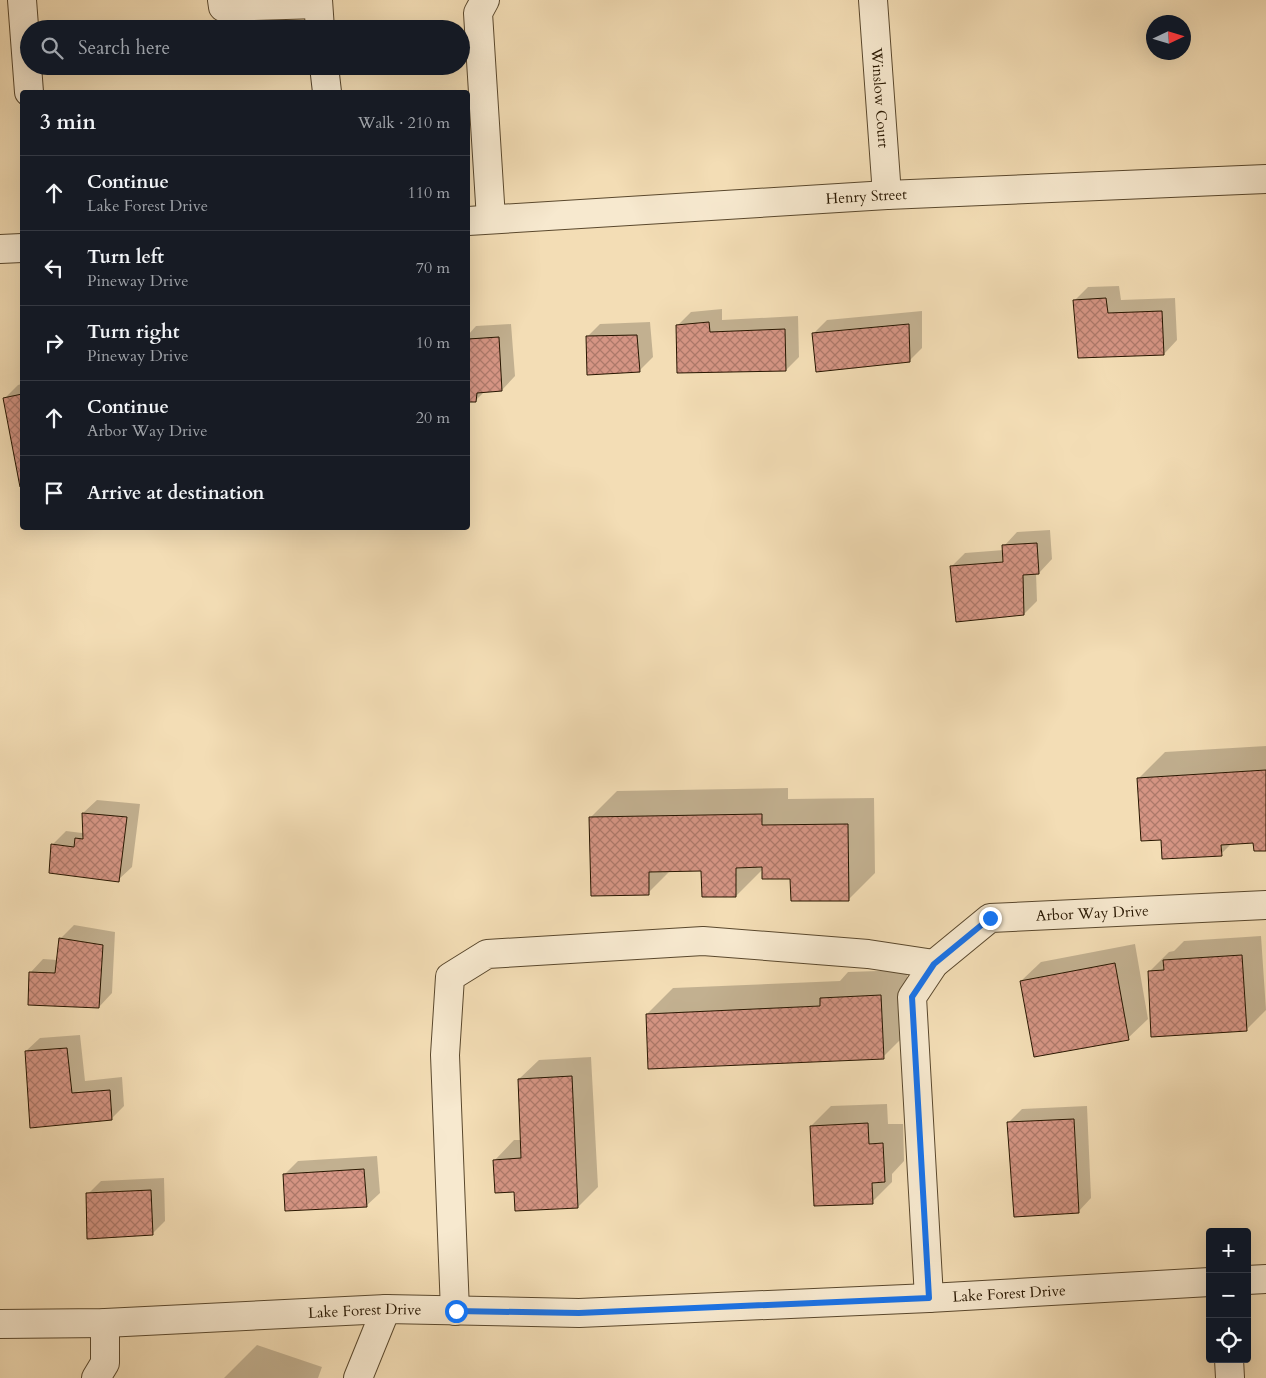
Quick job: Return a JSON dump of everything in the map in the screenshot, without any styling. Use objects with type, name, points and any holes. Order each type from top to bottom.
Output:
[{"type":"street","points":[[22,0],[23,20]]},
{"type":"street","points":[[222,0],[222,7],[319,11]]},
{"type":"street","points":[[479,220],[478,13],[485,0]]},
{"type":"street","name":"Winslow Court","points":[[873,0],[887,195]]},
{"type":"street","points":[[27,75],[28,90]]},
{"type":"street","points":[[325,75],[327,90]]},
{"type":"street","name":"Henry Street","points":[[479,220],[887,195],[1266,179]]},
{"type":"street","points":[[0,249],[20,248]]},
{"type":"street","name":"Arbor Way Drive","points":[[929,1298],[912,997],[934,964],[990,918],[1266,905]]},
{"type":"street","points":[[456,1311],[445,1055],[450,977],[487,954],[703,941],[868,954],[934,964]]},
{"type":"street","points":[[1251,1280],[1266,1279]]},
{"type":"street","name":"Lake Forest Drive","points":[[0,1324],[105,1322],[386,1309],[579,1313],[929,1298],[1206,1282]]},
{"type":"street","points":[[358,1378],[386,1309]]},
{"type":"street","points":[[96,1378],[105,1363],[105,1322]]},
{"type":"street","points":[[1229,1363],[1230,1378]]},
{"type":"building","points":[[1106,298],[1108,313],[1162,311],[1164,355],[1078,358],[1073,300]]},
{"type":"building","points":[[709,322],[710,332],[785,329],[786,371],[677,373],[676,325]]},
{"type":"building","points":[[909,324],[910,362],[816,372],[812,333]]},
{"type":"building","points":[[637,335],[640,372],[587,375],[586,336]]},
{"type":"building","points":[[499,337],[502,391],[477,393],[476,402],[470,402],[470,339]]},
{"type":"building","points":[[20,394],[20,487],[3,398]]},
{"type":"building","points":[[1037,543],[1039,574],[1023,575],[1024,615],[956,622],[950,566],[1003,562],[1002,545]]},
{"type":"building","points":[[1266,770],[1266,851],[1254,851],[1253,843],[1221,845],[1222,856],[1162,859],[1161,840],[1141,841],[1137,778]]},
{"type":"building","points":[[82,813],[127,817],[119,882],[49,873],[51,844],[74,847],[75,838],[83,839]]},
{"type":"building","points":[[762,814],[762,825],[848,824],[849,901],[791,901],[790,879],[762,879],[762,867],[736,868],[736,897],[702,897],[701,871],[649,872],[649,895],[591,896],[589,817]]},
{"type":"building","points":[[59,938],[103,945],[99,1008],[28,1005],[29,972],[55,973]]},
{"type":"building","points":[[1242,955],[1247,1031],[1151,1037],[1148,971],[1164,970],[1163,960]]},
{"type":"building","points":[[1115,963],[1129,1040],[1034,1057],[1020,981]]},
{"type":"building","points":[[881,995],[884,1059],[648,1069],[646,1014],[820,1006],[820,998]]},
{"type":"building","points":[[67,1048],[72,1093],[110,1090],[112,1120],[30,1128],[25,1051]]},
{"type":"building","points":[[572,1076],[578,1208],[515,1211],[514,1192],[495,1193],[493,1160],[521,1158],[518,1079]]},
{"type":"building","points":[[1074,1119],[1079,1213],[1014,1217],[1007,1122]]},
{"type":"building","points":[[868,1123],[869,1144],[883,1143],[885,1182],[872,1183],[873,1204],[814,1206],[810,1126]]},
{"type":"building","points":[[364,1169],[367,1207],[285,1211],[283,1174]]},
{"type":"building","points":[[151,1190],[153,1235],[87,1239],[86,1193]]},
{"type":"route","points":[[456,1311],[579,1313],[929,1298],[912,997],[934,964],[990,918]]}]
